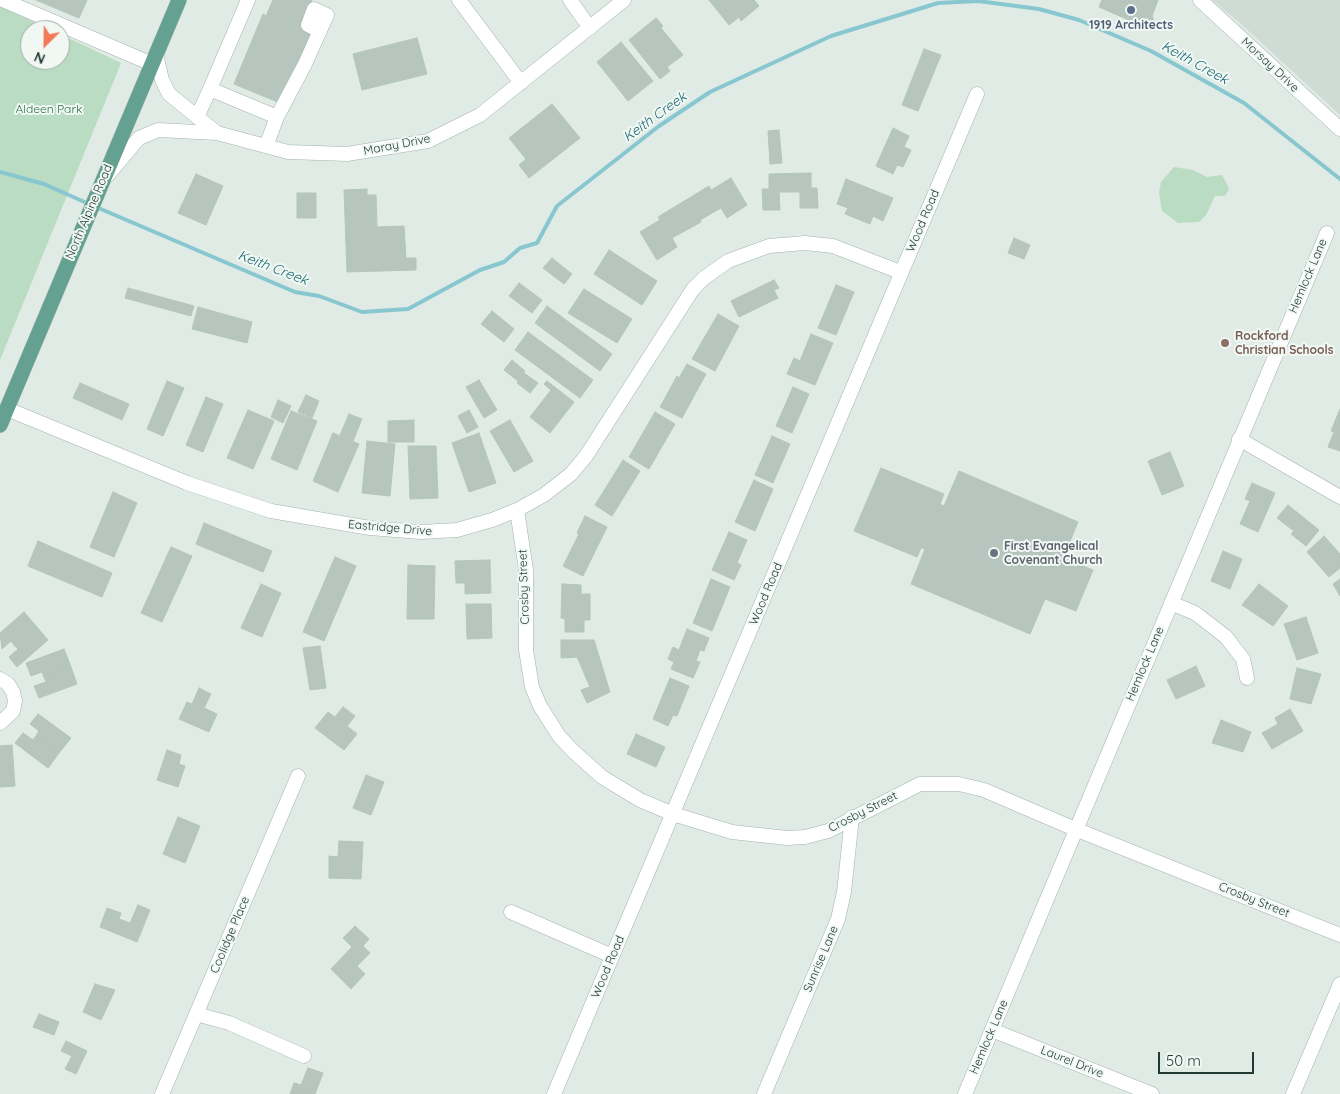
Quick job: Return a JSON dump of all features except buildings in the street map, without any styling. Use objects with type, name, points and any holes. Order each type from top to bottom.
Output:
[{"type":"main road","name":"North Alpine Road","points":[[0,425],[179,0]]},
{"type":"street","points":[[3,0],[154,59],[169,94],[217,133]]},
{"type":"street","points":[[197,117],[248,0]]},
{"type":"street","points":[[459,0],[521,83]]},
{"type":"street","points":[[570,0],[590,28]]},
{"type":"street","name":"Maray Drive","points":[[217,133],[288,152],[347,154],[428,141],[480,115],[624,0]]},
{"type":"street","name":"Morsay Drive","points":[[1200,0],[1340,129]]},
{"type":"street","points":[[266,146],[277,117],[320,31]]},
{"type":"street","points":[[210,89],[277,117]]},
{"type":"street","name":"Wood Road","points":[[554,1094],[900,272],[977,94]]},
{"type":"street","points":[[100,184],[139,138],[158,130],[217,133]]},
{"type":"street","name":"Hemlock Lane","points":[[964,1094],[1327,233]]},
{"type":"street","name":"Eastridge Drive","points":[[7,409],[187,483],[244,503],[302,517],[389,530],[439,532],[475,526],[517,510],[559,485],[578,467],[693,289],[704,278],[728,261],[769,246],[805,243],[833,246],[900,272]]},
{"type":"street","points":[[1239,439],[1340,497]]},
{"type":"street","name":"Crosby Street","points":[[517,510],[526,570],[526,650],[532,687],[540,706],[558,736],[596,772],[623,791],[673,814],[732,832],[769,838],[818,834],[920,784],[944,783],[965,785],[984,790],[1075,829],[1340,935]]},
{"type":"street","points":[[1171,603],[1194,613],[1226,637],[1243,659],[1247,678]]},
{"type":"street","points":[[0,679],[8,684],[15,701],[13,711],[0,723]]},
{"type":"street","name":"Coolidge Place","points":[[162,1094],[298,776]]},
{"type":"street","name":"Sunrise Lane","points":[[764,1094],[838,919],[844,892],[852,817]]},
{"type":"street","points":[[511,912],[612,956]]},
{"type":"street","points":[[1293,1094],[1340,984]]},
{"type":"street","points":[[196,1014],[229,1024],[304,1056]]},
{"type":"street","name":"Laurel Drive","points":[[992,1030],[1152,1094]]},
{"type":"shaded area","points":[[1212,0],[1340,0],[1340,115],[1241,24]]},
{"type":"green space","name":"Aldeen Park","points":[[0,6],[30,20],[20,20],[20,70],[70,70],[70,39],[121,63],[0,360]]},
{"type":"green space","points":[[1174,167],[1193,170],[1207,177],[1222,175],[1227,184],[1229,189],[1225,196],[1215,196],[1206,215],[1199,222],[1178,223],[1162,211],[1159,193],[1161,182]]},
{"type":"waterway","name":"Keith Creek","points":[[96,207],[295,292],[319,296],[362,312],[408,309],[480,270],[504,262],[520,248],[537,243],[557,206],[659,126],[710,92],[831,36],[938,3],[978,1],[1039,9],[1079,20],[1151,51],[1244,103],[1340,179]]},
{"type":"waterway","name":"Keith Creek","points":[[0,172],[44,184],[89,204]]},
{"type":"place","name":"1919 Architects","points":[[1131,10]]},
{"type":"place","name":"Rockford Christian Schools","points":[[1225,343]]},
{"type":"place","name":"First Evangelical Covenant Church","points":[[994,553]]}]
